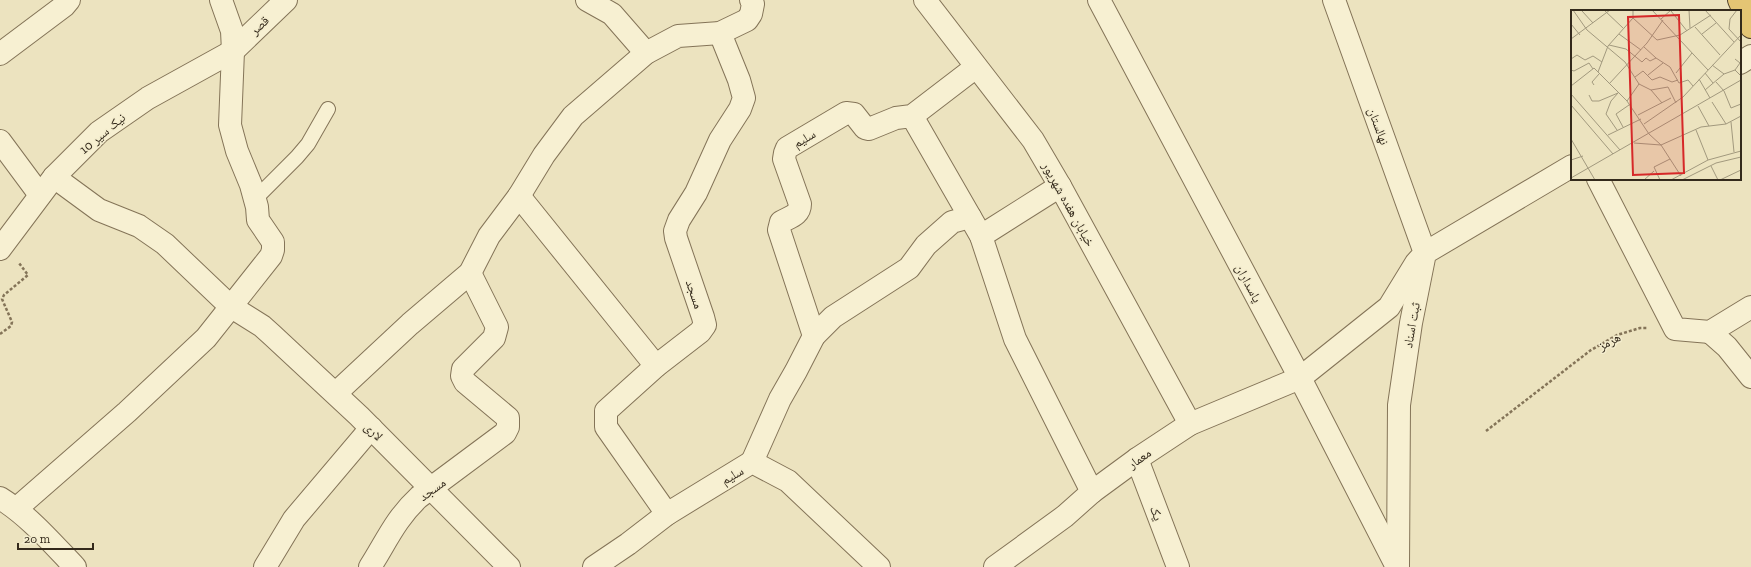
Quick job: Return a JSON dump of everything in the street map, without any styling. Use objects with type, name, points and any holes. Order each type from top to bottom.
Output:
[{"type":"highway","points":[[1739,0],[1751,27]]},
{"type":"street","points":[[0,54],[64,6],[69,0]]},
{"type":"street","points":[[75,567],[30,520],[9,503],[127,412],[201,343],[271,256],[273,250],[272,242],[258,220],[255,199],[237,151],[230,125],[233,51],[232,31],[221,0]]},
{"type":"street","name":"قصر","points":[[233,51],[286,0]]},
{"type":"street","points":[[587,0],[612,14],[646,53]]},
{"type":"street","points":[[336,393],[410,324],[470,273],[489,236],[519,196],[544,155],[573,116],[646,53],[678,36],[720,33],[747,20],[752,14],[753,4],[751,0]]},
{"type":"street","name":"خیابان هفده شهریور","points":[[925,0],[1033,140],[1060,186],[1190,424]]},
{"type":"street","name":"پاسداران","points":[[1099,0],[1300,378],[1397,567]]},
{"type":"street","name":"نهالستان","points":[[1334,0],[1425,253]]},
{"type":"street","name":"مسجد","points":[[667,514],[606,427],[605,418],[606,411],[656,366],[700,332],[705,325],[675,231],[679,220],[696,193],[720,140],[740,109],[744,98],[739,80],[720,33]]},
{"type":"street","name":"نیک سیر 10","points":[[2,247],[54,177],[99,132],[148,98],[233,51]]},
{"type":"street","points":[[1741,62],[1751,56]]},
{"type":"street","name":"سلیم","points":[[814,336],[779,230],[781,222],[798,213],[800,210],[800,204],[784,159],[784,153],[787,148],[846,113],[854,114],[865,128],[869,129],[896,118],[912,116],[976,67]]},
{"type":"street","points":[[912,116],[981,236],[1014,339],[1092,492]]},
{"type":"street","points":[[0,141],[40,195]]},
{"type":"street","points":[[1425,253],[1571,167]]},
{"type":"street","name":"لاری","points":[[54,177],[99,210],[139,226],[165,244],[230,306],[262,326],[336,393],[509,567]]},
{"type":"street","points":[[1599,180],[1674,329],[1710,332],[1751,307]]},
{"type":"street","points":[[981,236],[1060,186]]},
{"type":"street","points":[[519,196],[656,366]]},
{"type":"street","points":[[752,462],[780,399],[814,336],[833,317],[909,268],[926,246],[952,222],[970,217]]},
{"type":"street","name":"معمار","points":[[995,567],[1065,516],[1092,492],[1137,459],[1190,424],[1300,378],[1389,307],[1416,263],[1425,253]]},
{"type":"street","name":"ثبت اسناد","points":[[1397,567],[1399,405],[1411,323],[1425,253]]},
{"type":"street","name":"مسجد","points":[[370,567],[393,527],[418,497],[505,433],[508,427],[508,418],[465,382],[462,376],[463,369],[494,338],[497,332],[497,327],[470,273]]},
{"type":"street","points":[[1710,332],[1727,347],[1751,377]]},
{"type":"street","points":[[265,567],[294,519],[371,428]]},
{"type":"street","name":"یک","points":[[1137,459],[1178,567]]},
{"type":"street","name":"سلیم","points":[[594,567],[628,544],[667,514],[752,462],[788,481],[879,567]]},
{"type":"lane","points":[[255,199],[308,144],[328,109]]},
{"type":"path","points":[[0,334],[11,326],[12,322],[4,302],[4,295],[28,275],[28,272],[2,247]]},
{"type":"path","name":"هرمز","points":[[1486,431],[1591,350],[1617,335],[1640,328],[1674,329]]}]
